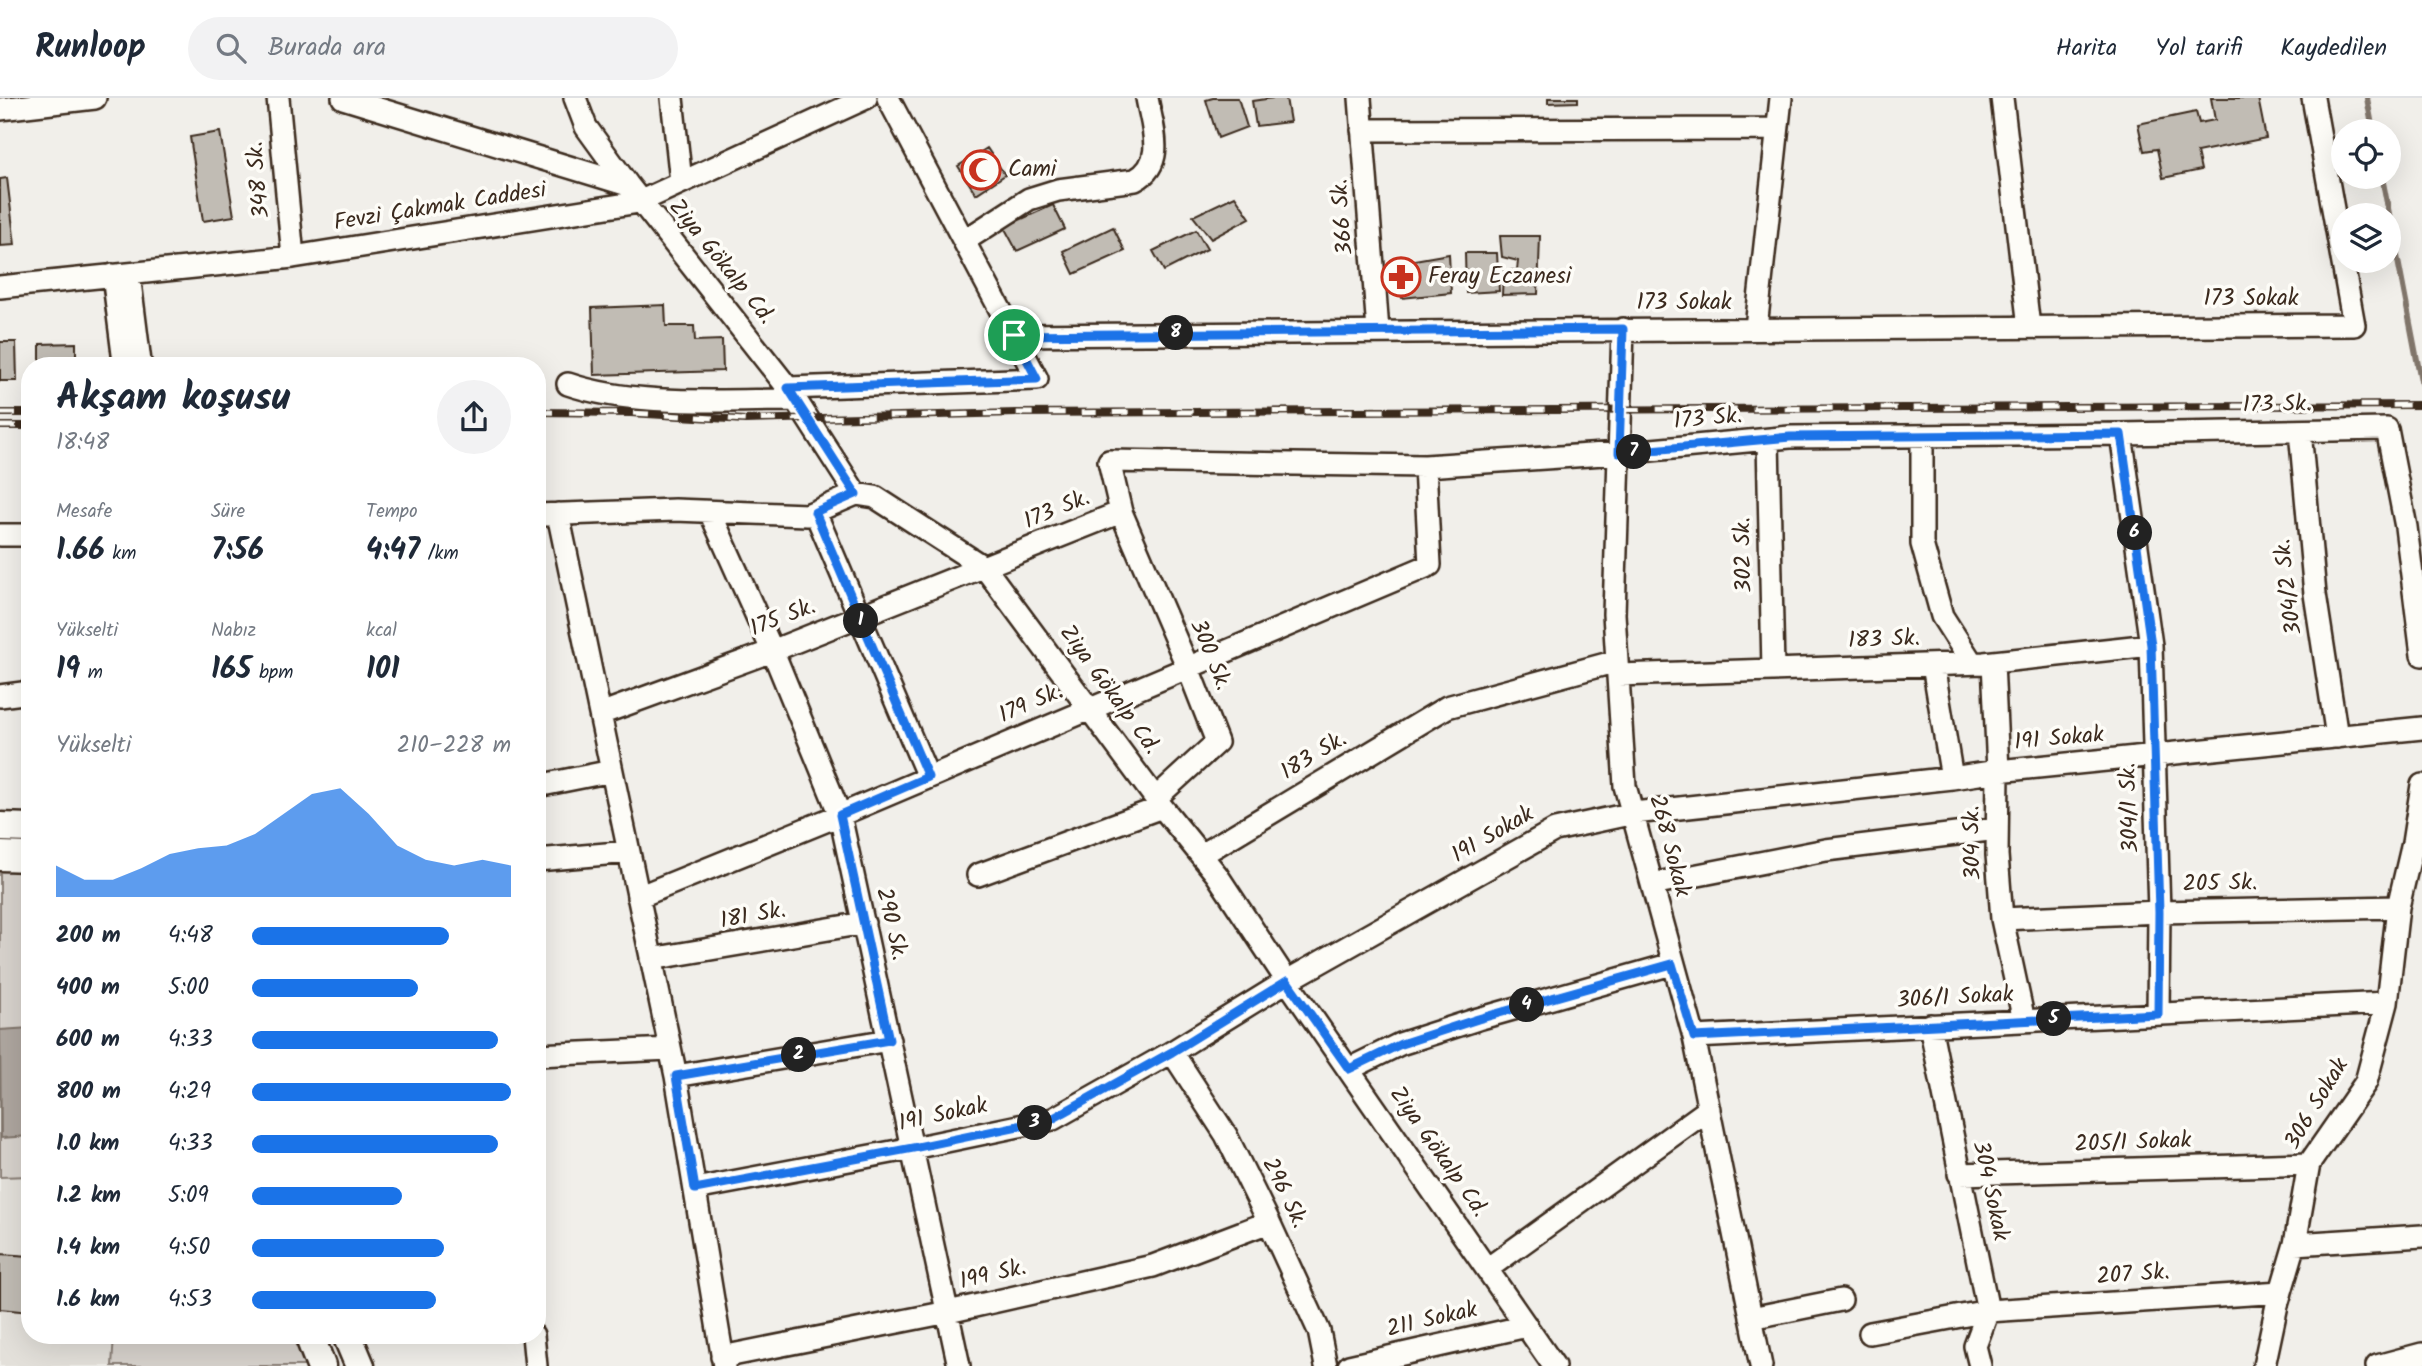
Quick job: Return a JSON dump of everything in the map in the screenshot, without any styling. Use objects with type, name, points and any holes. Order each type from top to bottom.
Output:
[{"type":"main road","points":[[0,827],[21,828]]},
{"type":"main road","points":[[0,856],[21,857]]},
{"type":"main road","points":[[312,1344],[321,1366]]},
{"type":"main road","points":[[351,1344],[360,1366]]},
{"type":"street","points":[[0,109],[95,98]]},
{"type":"street","name":"348 Sk.","points":[[278,98],[293,257]]},
{"type":"street","points":[[343,98],[634,193]]},
{"type":"street","name":"Ziya Gökalp Cd.","points":[[575,98],[586,127],[634,193],[792,394],[856,494],[875,497],[985,568],[1159,802],[1217,875],[1287,981],[1554,1366]]},
{"type":"street","points":[[672,98],[681,183]]},
{"type":"street","name":"Fevzi Çakmak Caddesi","points":[[0,287],[293,257],[681,183],[866,98]]},
{"type":"street","points":[[568,384],[593,393],[667,399],[1037,379],[888,98]]},
{"type":"street","points":[[964,241],[1029,199],[1058,190],[1135,180],[1142,176],[1152,163],[1156,148],[1147,98]]},
{"type":"street","name":"366 Sk.","points":[[1360,98],[1378,331]]},
{"type":"street","points":[[1756,328],[1780,98]]},
{"type":"street","points":[[2002,98],[2029,327]]},
{"type":"street","name":"173 Sokak","points":[[1014,335],[2354,324],[2313,98]]},
{"type":"street","points":[[1362,130],[1777,129]]},
{"type":"street","points":[[121,274],[131,357]]},
{"type":"street","name":"268 Sokak","points":[[1623,329],[1614,614],[1625,786],[1694,1037],[1761,1366]]},
{"type":"street","name":"173 Sk.","points":[[985,568],[1121,513],[1109,461],[1426,466],[1619,453],[1790,437],[2387,429],[2406,527],[2422,655]]},
{"type":"street","name":"304/2 Sk.","points":[[2300,431],[2315,594],[2337,737]]},
{"type":"street","name":"304/1 Sk.","points":[[2121,434],[2151,645],[2159,912],[2158,1014]]},
{"type":"street","name":"304 Sk.","points":[[1922,436],[1922,544],[1942,616],[1982,663],[1998,771],[1997,830],[2002,919],[2024,1021]]},
{"type":"street","name":"302 Sk.","points":[[1768,439],[1773,670]]},
{"type":"street","name":"179 Sk.","points":[[638,897],[840,815],[1430,565],[1426,466]]},
{"type":"street","points":[[723,1362],[676,1076],[600,715],[548,515],[675,510],[807,515],[856,494]]},
{"type":"street","name":"290 Sk.","points":[[710,512],[772,651],[840,815],[959,1366]]},
{"type":"street","points":[[815,512],[928,777]]},
{"type":"street","name":"300 Sk.","points":[[978,875],[1159,802],[1217,743],[1188,668],[1121,513]]},
{"type":"street","points":[[0,535],[21,535]]},
{"type":"street","name":"175 Sk.","points":[[600,715],[985,568]]},
{"type":"street","name":"183 Sk.","points":[[1201,855],[1447,707],[1617,668],[1773,670],[1982,663],[2151,645]]},
{"type":"street","points":[[1933,665],[1952,778]]},
{"type":"street","points":[[0,696],[21,693]]},
{"type":"street","name":"191 Sokak","points":[[695,1189],[1052,1119],[1172,1052],[1287,981],[1555,830],[1634,813],[1998,771],[2155,757],[2422,727]]},
{"type":"street","points":[[546,784],[612,771]]},
{"type":"street","name":"306 Sokak","points":[[2264,1366],[2295,1244],[2309,1164],[2366,1082],[2387,1003],[2398,907],[2413,843],[2422,785]]},
{"type":"street","points":[[1652,884],[1826,850],[1997,830]]},
{"type":"street","points":[[2413,843],[2422,877]]},
{"type":"street","points":[[546,859],[629,852]]},
{"type":"street","name":"205 Sk.","points":[[2002,919],[2159,912],[2398,907]]},
{"type":"street","name":"181 Sk.","points":[[651,960],[864,923]]},
{"type":"street","points":[[1349,1069],[1401,1044],[1478,1019],[1672,964]]},
{"type":"street","name":"306/1 Sokak","points":[[1694,1037],[2387,1003]]},
{"type":"street","name":"304 Sokak","points":[[1930,1025],[1988,1311]]},
{"type":"street","points":[[676,1076],[889,1040]]},
{"type":"street","points":[[546,1055],[670,1049]]},
{"type":"street","name":"296 Sk.","points":[[1172,1052],[1226,1135],[1269,1222],[1319,1331],[1326,1366]]},
{"type":"street","points":[[1487,1269],[1709,1109]]},
{"type":"street","name":"205/1 Sokak","points":[[1959,1174],[2309,1164]]},
{"type":"street","name":"199 Sk.","points":[[723,1362],[1153,1266],[1269,1222]]},
{"type":"street","points":[[2295,1244],[2422,1236]]},
{"type":"street","name":"207 Sk.","points":[[1870,1333],[1988,1311],[2281,1292]]},
{"type":"street","points":[[1751,1318],[1841,1300]]},
{"type":"street","points":[[1980,1366],[1975,1346],[1988,1311]]},
{"type":"street","name":"211 Sokak","points":[[1349,1366],[1527,1326]]},
{"type":"street","points":[[534,1344],[536,1366]]},
{"type":"street","points":[[2377,1366],[2422,1354]]},
{"type":"shaded area","points":[[0,856],[21,857],[21,1176],[0,1177]]},
{"type":"shaded area","points":[[21,1029],[21,1137],[1,1138],[0,1030]]},
{"type":"shaded area","points":[[21,1176],[21,1344],[113,1344],[112,1366],[0,1366],[0,1177]]},
{"type":"shaded area","points":[[113,1344],[312,1344],[321,1366],[112,1366]]},
{"type":"building","points":[[1238,98],[1247,127],[1218,138],[1206,100]]},
{"type":"building","points":[[1286,98],[1290,122],[1256,126],[1252,101]]},
{"type":"building","points":[[1548,98],[1578,98],[1578,102],[1548,103]]},
{"type":"building","points":[[2211,98],[2258,98],[2266,138],[2197,152],[2201,170],[2163,178],[2157,149],[2144,151],[2138,124],[2196,112],[2199,123],[2215,120]]},
{"type":"building","points":[[220,132],[234,216],[203,221],[190,137]]},
{"type":"building","name":"Cami","points":[[987,148],[1005,175],[976,194],[958,166]]},
{"type":"building","points":[[7,178],[15,245],[0,246],[0,179]]},
{"type":"building","points":[[1235,196],[1250,218],[1211,239],[1193,216]]},
{"type":"building","points":[[1053,205],[1065,229],[1017,251],[1004,227]]},
{"type":"building","points":[[1113,227],[1125,251],[1074,274],[1063,251]]},
{"type":"building","points":[[1196,230],[1207,249],[1164,271],[1153,251]]},
{"type":"building","points":[[1500,236],[1540,236],[1538,294],[1502,295],[1503,271],[1517,270],[1518,261],[1502,257]]},
{"type":"building","points":[[1465,253],[1497,253],[1499,291],[1466,293]]},
{"type":"building","points":[[1449,254],[1451,293],[1402,298],[1397,263]]},
{"type":"building","points":[[665,305],[666,326],[694,326],[695,341],[722,340],[723,371],[594,375],[592,308]]},
{"type":"building","points":[[0,342],[16,342],[17,381],[0,381]]},
{"type":"building","points":[[76,343],[76,357],[40,357],[40,344]]},
{"type":"building","points":[[0,1254],[21,1255],[21,1311],[0,1309]]},
{"type":"waterway","points":[[2367,98],[2371,119]]},
{"type":"waterway","points":[[2384,189],[2422,386]]},
{"type":"railway","points":[[546,412],[631,413],[745,420],[1016,413],[2422,405]]},
{"type":"railway","points":[[0,413],[21,413]]},
{"type":"railway","points":[[0,426],[21,426]]},
{"type":"place","name":"Cami","points":[[981,170]]},
{"type":"place","name":"Feray Eczanesi","points":[[1401,277]]},
{"type":"route","points":[[1623,329],[1619,453],[1790,437],[2121,434],[2151,645],[2159,912],[2158,1014],[1694,1037],[1672,964],[1478,1019],[1401,1044],[1349,1069],[1287,981],[1172,1052],[1052,1119],[695,1189],[676,1076],[889,1040],[840,815],[928,777],[815,512],[856,494],[788,388],[1037,379],[1014,335],[1623,329]]}]
